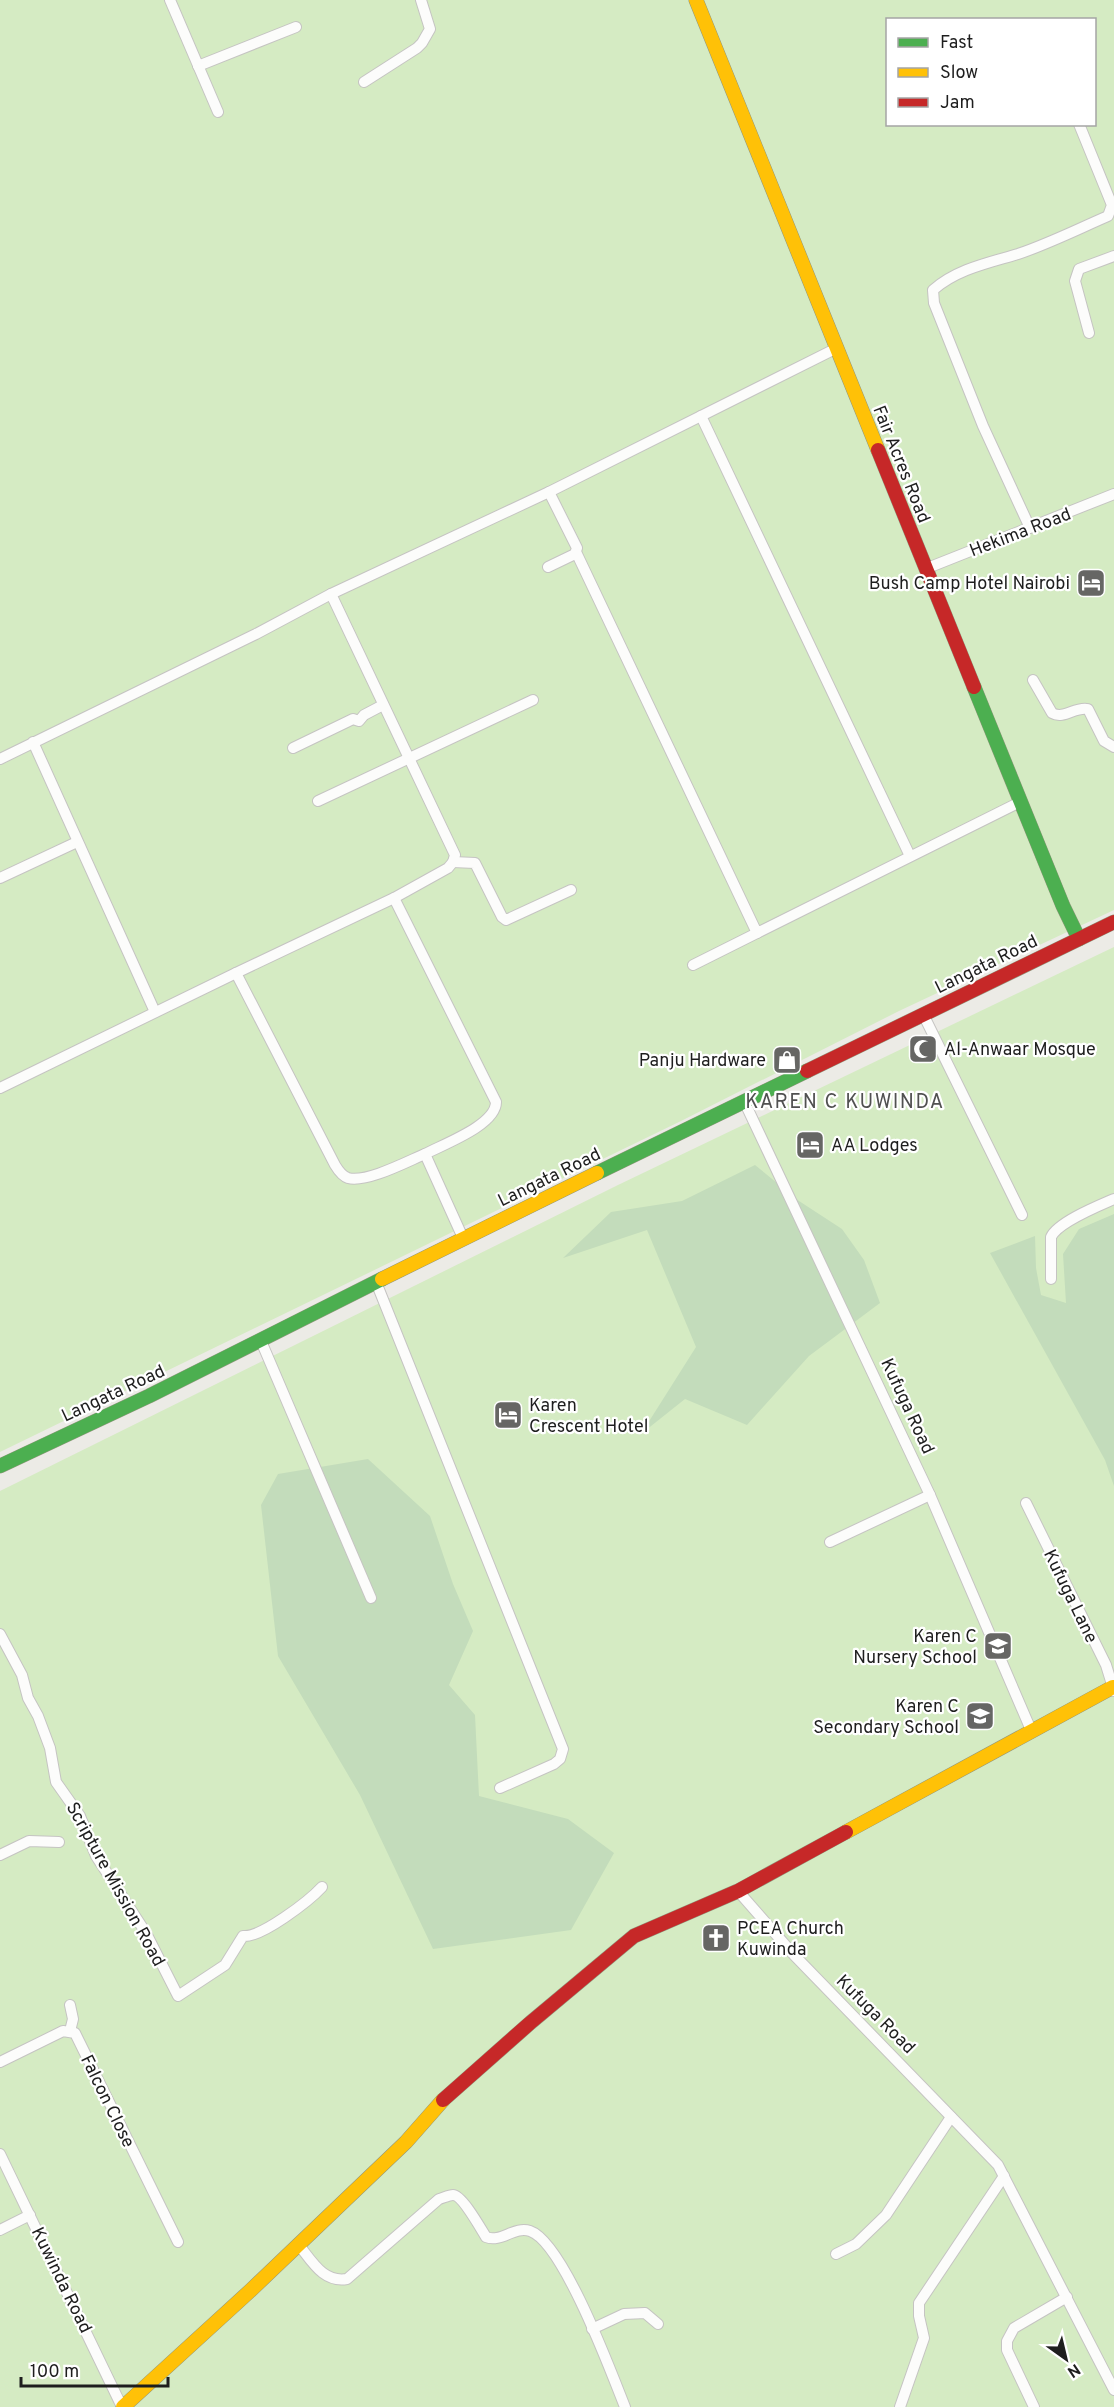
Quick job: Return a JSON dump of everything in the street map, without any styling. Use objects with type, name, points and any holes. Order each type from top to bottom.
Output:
[{"type":"street","points":[[170,0],[218,112]]},
{"type":"street","points":[[364,82],[422,43],[430,29],[421,0]]},
{"type":"street","name":"Fair Acres Road","points":[[696,0],[1020,802],[1079,939]]},
{"type":"street","points":[[198,66],[296,27]]},
{"type":"street","points":[[1030,528],[983,426],[932,293],[946,280],[979,264],[1018,254],[1107,216],[1112,205],[1080,126]]},
{"type":"street","points":[[1089,333],[1075,281],[1079,269],[1114,256]]},
{"type":"street","points":[[0,759],[256,634],[331,594],[549,492],[837,348]]},
{"type":"street","points":[[701,416],[910,856]]},
{"type":"street","points":[[549,492],[758,933]]},
{"type":"street","name":"Hekima Road","points":[[925,569],[1114,494]]},
{"type":"street","points":[[548,567],[576,552]]},
{"type":"street","points":[[0,1088],[394,898],[448,868],[453,862],[454,850],[331,594]]},
{"type":"street","points":[[1033,680],[1052,713],[1060,716],[1081,708],[1088,709],[1104,741],[1114,747]]},
{"type":"street","points":[[318,801],[533,700]]},
{"type":"street","points":[[293,748],[353,719],[358,721],[383,705]]},
{"type":"street","points":[[33,742],[155,1012]]},
{"type":"street","points":[[693,966],[1020,802]]},
{"type":"street","points":[[0,878],[77,842]]},
{"type":"street","points":[[453,862],[475,863],[502,917],[506,920],[571,890]]},
{"type":"street","points":[[236,973],[335,1165],[343,1175],[353,1178],[372,1175],[425,1154],[486,1122],[494,1112],[496,1102],[394,898]]},
{"type":"street","name":"Langata Road","points":[[0,1466],[149,1396],[744,1101],[1114,922]]},
{"type":"street","points":[[923,1014],[1022,1215]]},
{"type":"street","name":"Kufuga Road","points":[[744,1101],[930,1495],[1031,1730]]},
{"type":"street","points":[[425,1154],[464,1239]]},
{"type":"street","points":[[1051,1279],[1053,1233],[1063,1224],[1114,1199]]},
{"type":"street","points":[[376,1282],[563,1749],[560,1759],[554,1764],[500,1788]]},
{"type":"street","points":[[261,1341],[371,1598]]},
{"type":"street","points":[[830,1542],[930,1495]]},
{"type":"street","name":"Kufuga Lane","points":[[1026,1503],[1106,1665],[1113,1689]]},
{"type":"street","name":"Scripture Mission Road","points":[[0,1634],[22,1675],[28,1698],[38,1716],[50,1748],[56,1782],[80,1816],[96,1856],[147,1934],[178,1996],[225,1965],[243,1936],[250,1935],[288,1915],[309,1901],[322,1887]]},
{"type":"street","points":[[122,2407],[406,2142],[444,2099],[634,1936],[738,1891],[1031,1730],[1113,1689]]},
{"type":"street","points":[[0,1855],[29,1841],[59,1842]]},
{"type":"street","name":"Kufuga Road","points":[[738,1891],[794,1955],[998,2165],[1114,2390]]},
{"type":"street","points":[[0,2062],[63,2031],[70,2031],[74,2019],[70,2005]]},
{"type":"street","name":"Falcon Close","points":[[70,2031],[75,2033],[178,2241]]},
{"type":"street","points":[[836,2254],[856,2244],[886,2215],[951,2116]]},
{"type":"street","name":"Kuwinda Road","points":[[0,2154],[122,2407]]},
{"type":"street","points":[[900,2407],[924,2338],[919,2316],[919,2303],[1004,2176]]},
{"type":"street","points":[[298,2244],[328,2278],[336,2281],[347,2279],[439,2199],[453,2195],[459,2196],[486,2237],[496,2239],[516,2231],[530,2231],[551,2248],[577,2294],[625,2407]]},
{"type":"street","points":[[0,2230],[30,2215]]},
{"type":"street","points":[[1034,2407],[1007,2350],[1009,2334],[1014,2328],[1067,2297]]},
{"type":"street","points":[[592,2329],[630,2312],[645,2313],[658,2324]]},
{"type":"street","points":[[1103,2366],[1114,2360]]},
{"type":"green space","points":[[0,0],[1114,0],[1114,910],[899,1011],[681,1121],[0,1452]]},
{"type":"green space","points":[[1114,947],[1114,2407],[0,2407],[0,1491],[618,1185]]},
{"type":"green space","points":[[755,1165],[799,1201],[842,1229],[864,1260],[880,1303],[809,1356],[747,1425],[685,1399],[641,1434],[696,1347],[647,1230],[563,1258],[611,1212],[682,1201]]},
{"type":"green space","points":[[1114,1214],[1114,1486],[1105,1460],[990,1253],[1035,1236],[1036,1268],[1041,1295],[1066,1303],[1063,1254],[1079,1229]]},
{"type":"green space","points":[[368,1459],[430,1516],[453,1584],[473,1631],[449,1685],[475,1715],[479,1796],[568,1819],[614,1853],[571,1930],[433,1949],[360,1795],[278,1656],[261,1505],[278,1474]]},
{"type":"traffic: fast","points":[[974,687],[1063,906],[1079,939]]},
{"type":"traffic: fast","points":[[597,1173],[807,1071]]},
{"type":"traffic: fast","points":[[0,1466],[149,1396],[382,1279]]},
{"type":"traffic: slow","points":[[696,0],[878,450]]},
{"type":"traffic: slow","points":[[382,1279],[597,1173]]},
{"type":"traffic: slow","points":[[846,1832],[1113,1687]]},
{"type":"traffic: slow","points":[[123,2407],[251,2290],[406,2142],[443,2100]]},
{"type":"traffic: jam","points":[[878,450],[974,687]]},
{"type":"traffic: jam","points":[[807,1071],[1114,922]]},
{"type":"traffic: jam","points":[[443,2100],[634,1936],[738,1891],[846,1832]]},
{"type":"place","name":"Bush Camp Hotel Nairobi","points":[[1091,583]]},
{"type":"place","name":"Al-Anwaar Mosque","points":[[923,1049]]},
{"type":"place","name":"Panju Hardware","points":[[787,1060]]},
{"type":"place","name":"AA Lodges","points":[[810,1145]]},
{"type":"place","name":"Karen Crescent Hotel","points":[[508,1415]]},
{"type":"place","name":"Karen C Nursery School","points":[[998,1646]]},
{"type":"place","name":"Karen C Secondary School","points":[[980,1716]]},
{"type":"place","name":"PCEA Church Kuwinda","points":[[716,1938]]},
{"type":"district","name":"KAREN C KUWINDA","points":[[845,1101]]}]
